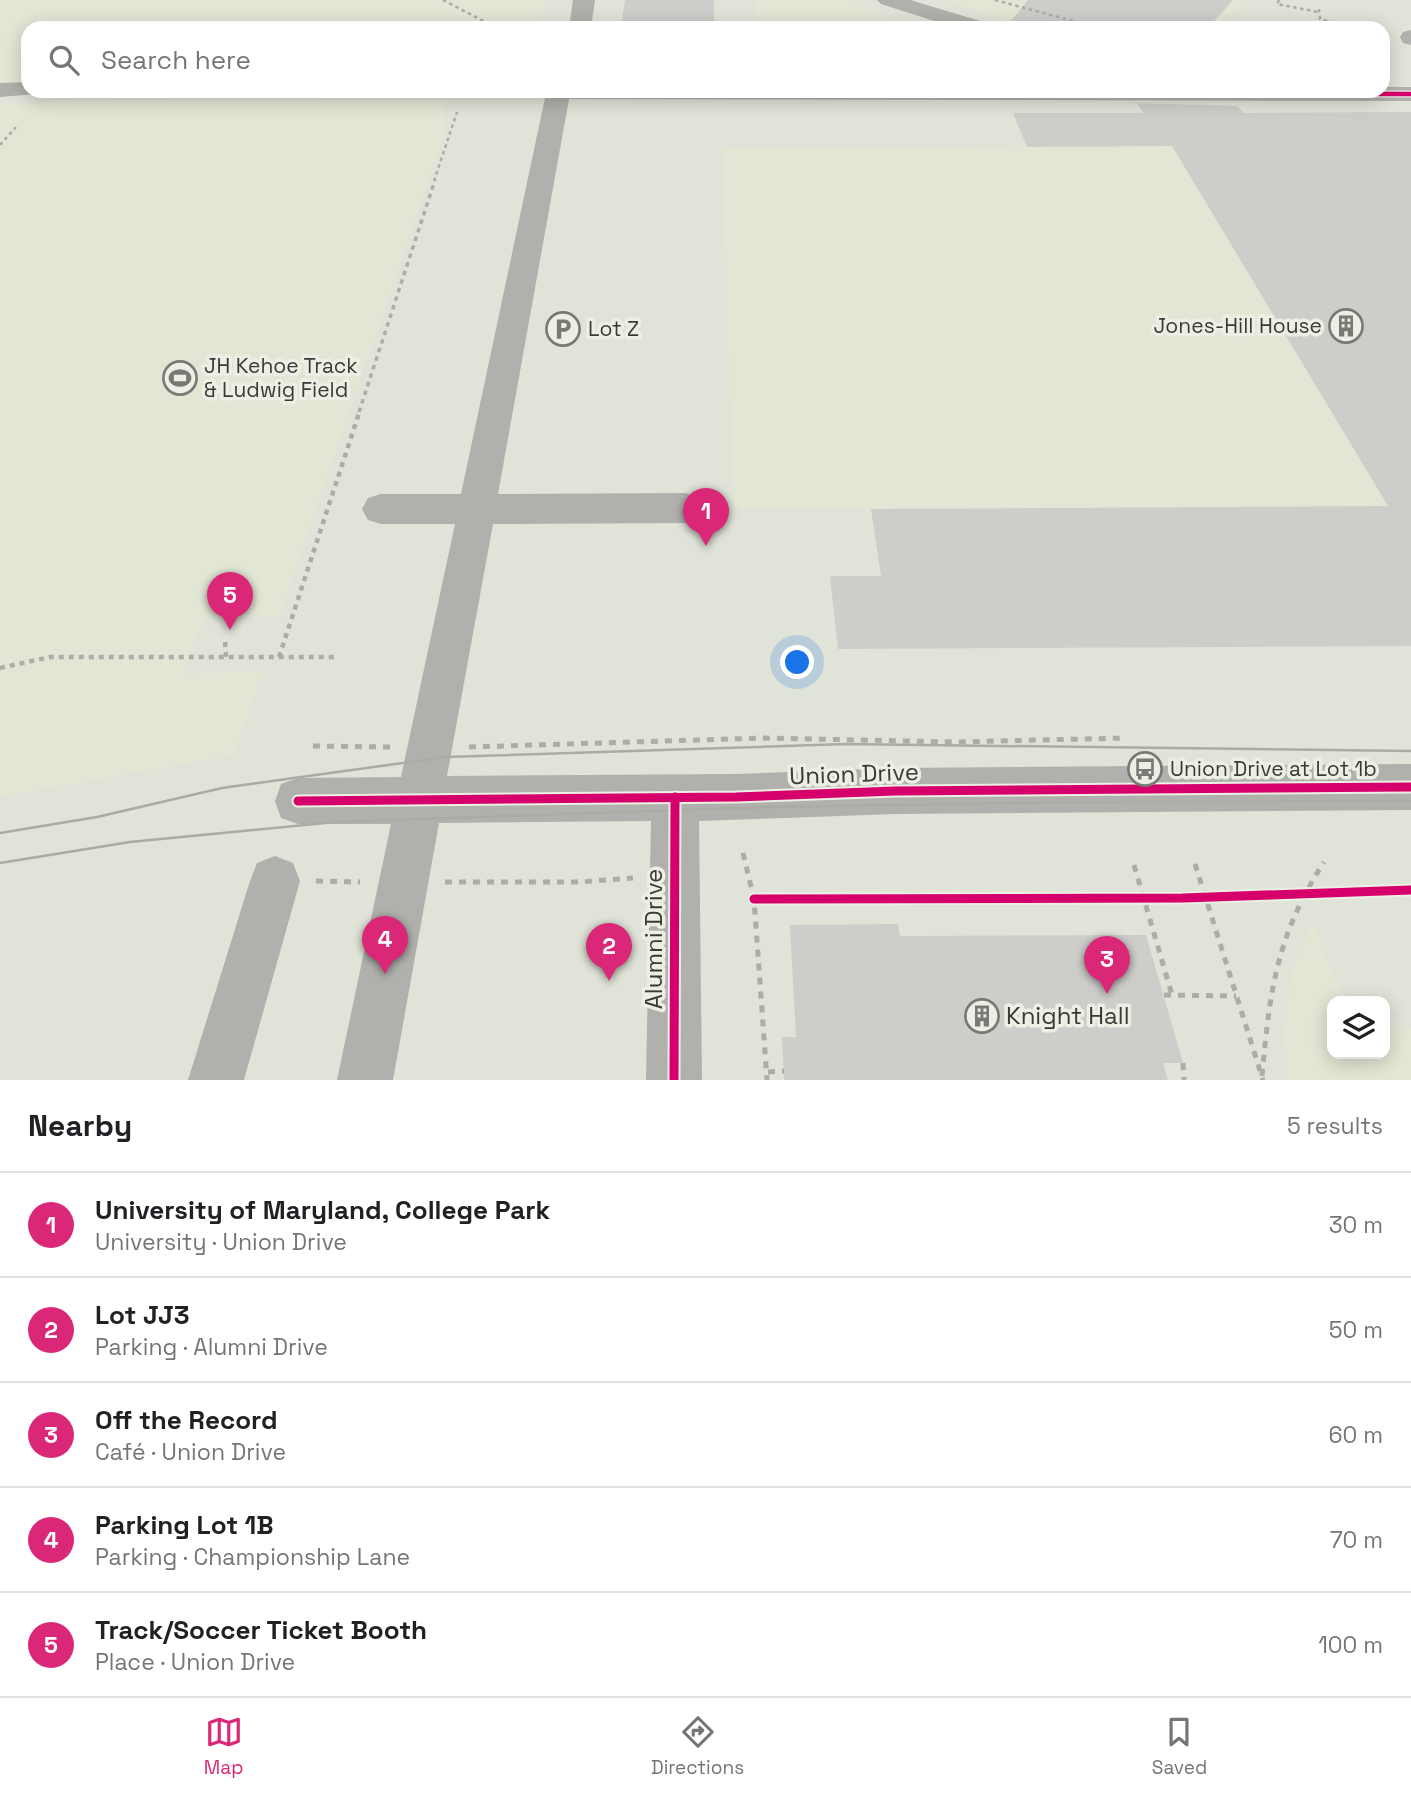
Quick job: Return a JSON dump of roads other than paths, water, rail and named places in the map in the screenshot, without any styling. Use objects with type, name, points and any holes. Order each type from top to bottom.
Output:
[{"type":"street","points":[[581,21],[584,0]]},
{"type":"street","points":[[888,0],[956,21]]},
{"type":"street","points":[[0,90],[21,89]]},
{"type":"street","points":[[1390,94],[1411,94]]},
{"type":"street","points":[[365,1080],[421,800],[429,747],[479,509],[557,98]]},
{"type":"street","points":[[381,509],[685,508]]},
{"type":"street","name":"Union Drive","points":[[298,801],[675,797],[895,791],[1411,787]]},
{"type":"street","name":"Alumni Drive","points":[[674,1080],[675,797]]},
{"type":"street","points":[[216,1080],[275,881]]},
{"type":"tram line","points":[[0,833],[97,817],[222,788],[446,757],[846,744],[1411,751]]},
{"type":"tram line","points":[[0,863],[130,842],[335,822],[770,807],[1073,802],[1411,801]]},
{"type":"place","name":"Jones-Hill House","points":[[1346,326]]},
{"type":"place","name":"Lot Z","points":[[563,329]]},
{"type":"place","name":"JH Kehoe Track & Ludwig Field","points":[[180,378]]},
{"type":"place","name":"University of Maryland, College Park","points":[[706,546]]},
{"type":"place","name":"Track/Soccer Ticket Booth","points":[[230,630]]},
{"type":"place","name":"Union Drive at Lot 1b","points":[[1145,769]]},
{"type":"place","name":"Parking Lot 1B","points":[[385,974]]},
{"type":"place","name":"Lot JJ3","points":[[609,981]]},
{"type":"place","name":"Off the Record","points":[[1107,994]]},
{"type":"place","name":"Knight Hall","points":[[982,1016]]}]
